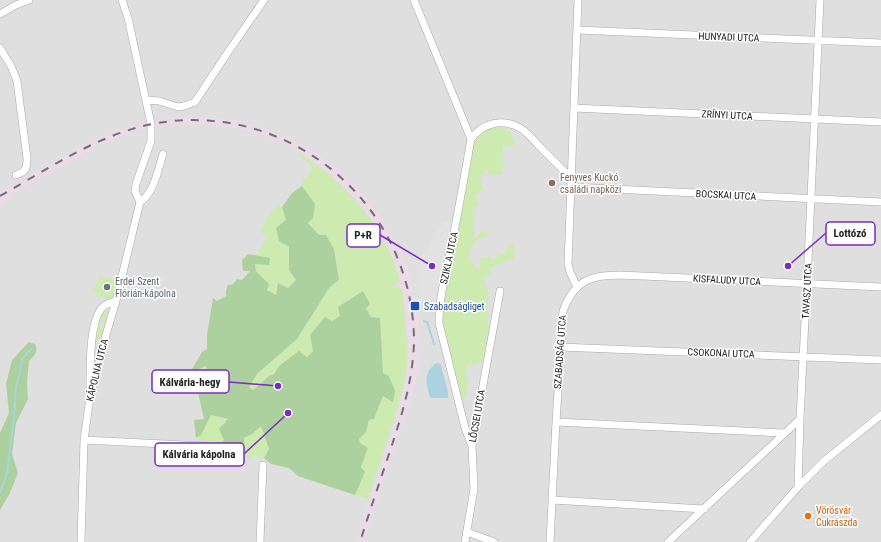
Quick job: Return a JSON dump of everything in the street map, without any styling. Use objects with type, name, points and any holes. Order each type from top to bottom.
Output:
[{"type":"street","points":[[0,14],[29,0]]},
{"type":"street","points":[[122,0],[128,18],[146,100],[159,101],[178,106],[184,106],[195,102],[264,0]]},
{"type":"street","points":[[414,0],[471,139]]},
{"type":"street","points":[[577,287],[568,264],[578,0]]},
{"type":"street","name":"TAVASZ UTCA","points":[[798,486],[820,0]]},
{"type":"street","name":"HUNYADI UTCA","points":[[577,30],[881,43]]},
{"type":"street","points":[[0,48],[11,66],[17,81],[27,158],[27,168],[24,172],[16,175]]},
{"type":"street","name":"KÁPOLNA UTCA","points":[[81,542],[84,440],[90,396],[116,301],[140,202],[135,191],[136,184],[151,141],[151,124],[146,100]]},
{"type":"street","name":"ZRÍNYI UTCA","points":[[574,108],[881,122]]},
{"type":"street","points":[[471,139],[476,132],[492,124],[507,124],[515,126],[527,133],[571,178]]},
{"type":"street","name":"SZIKLA UTCA","points":[[471,139],[459,210],[443,284],[439,318],[465,428],[472,446]]},
{"type":"street","name":"KÁPOLNA UTCA","points":[[140,202],[146,198],[150,192],[163,154]]},
{"type":"street","name":"BOCSKAI UTCA","points":[[571,187],[881,202]]},
{"type":"street","name":"KISFALUDY UTCA","points":[[577,287],[588,279],[610,275],[881,287]]},
{"type":"street","name":"SZABADSÁG UTCA","points":[[550,542],[563,310],[570,294],[577,287]]},
{"type":"street","name":"LŐCSEI UTCA","points":[[465,542],[474,489],[472,446],[500,291]]},
{"type":"street","points":[[90,396],[90,351],[96,322],[103,306],[116,301]]},
{"type":"street","points":[[96,322],[109,326]]},
{"type":"street","points":[[91,342],[103,345]]},
{"type":"street","name":"CSOKONAI UTCA","points":[[560,346],[881,360]]},
{"type":"street","points":[[750,542],[798,486],[833,452],[881,415]]},
{"type":"street","points":[[668,542],[783,433],[800,419]]},
{"type":"street","points":[[556,422],[783,433]]},
{"type":"street","points":[[84,440],[204,446]]},
{"type":"street","points":[[260,542],[263,465]]},
{"type":"street","points":[[552,500],[704,509]]},
{"type":"street","points":[[467,532],[494,542]]},
{"type":"shaded area","points":[[0,0],[881,0],[881,542],[0,542]]},
{"type":"shaded area","points":[[196,117],[236,120],[261,127],[303,145],[334,166],[354,184],[381,218],[398,251],[401,250],[410,274],[419,323],[420,340],[417,372],[412,397],[402,431],[400,431],[363,542],[356,542],[393,429],[402,395],[408,361],[408,339],[405,307],[398,273],[381,235],[357,201],[330,173],[300,151],[260,134],[221,125],[186,123],[172,124],[136,131],[99,145],[14,193],[15,196],[0,205],[0,192],[106,134],[146,122],[171,118]]},
{"type":"shaded area","points":[[453,221],[436,312],[423,313],[418,288],[418,274],[421,257],[443,223]]},
{"type":"green space","points":[[489,127],[501,127],[510,131],[515,144],[507,147],[503,145],[502,174],[488,176],[487,169],[485,169],[480,180],[485,192],[480,191],[475,196],[479,205],[472,209],[474,216],[474,238],[485,230],[490,234],[476,241],[469,252],[471,261],[477,269],[480,265],[479,258],[489,256],[494,260],[497,256],[496,252],[503,254],[507,251],[507,245],[511,243],[515,248],[514,258],[490,268],[492,273],[484,278],[484,282],[488,290],[487,318],[490,331],[483,361],[472,366],[467,364],[466,378],[469,377],[466,398],[459,402],[441,316],[473,141],[477,135]]},
{"type":"green space","points":[[299,153],[313,162],[351,195],[373,222],[390,252],[398,274],[400,281],[396,282],[397,285],[394,286],[394,288],[398,287],[399,290],[402,289],[406,321],[404,323],[408,352],[405,379],[398,406],[368,499],[355,495],[365,472],[361,468],[368,448],[360,443],[358,439],[366,432],[369,420],[374,419],[383,396],[380,318],[371,317],[366,308],[340,316],[332,321],[313,351],[307,357],[280,365],[274,374],[269,376],[253,390],[249,387],[257,374],[297,339],[329,288],[339,280],[334,249],[326,236],[319,235],[308,222],[315,204],[302,186],[303,178],[307,177],[312,169],[310,164],[298,155]]},
{"type":"green space","points":[[302,186],[315,204],[313,218],[308,223],[319,235],[326,235],[334,249],[339,280],[329,288],[297,339],[257,374],[249,387],[253,390],[269,376],[274,374],[280,365],[299,351],[307,357],[313,351],[310,335],[325,317],[332,321],[340,316],[338,307],[363,291],[370,304],[366,308],[371,317],[380,318],[383,373],[389,376],[395,391],[393,402],[383,396],[374,419],[369,420],[366,432],[359,439],[360,443],[368,448],[361,467],[365,472],[355,495],[298,476],[289,468],[271,464],[264,458],[269,449],[261,426],[252,434],[244,438],[244,446],[228,455],[220,444],[224,440],[219,429],[228,419],[211,415],[201,435],[196,438],[194,420],[204,419],[197,388],[215,388],[204,380],[207,369],[205,366],[195,372],[192,369],[202,352],[207,349],[207,335],[213,298],[217,301],[226,296],[228,285],[233,284],[237,279],[242,280],[250,271],[243,271],[242,260],[248,254],[270,258],[269,265],[255,264],[256,271],[269,284],[267,290],[276,295],[278,283],[288,288],[296,280],[289,270],[289,247],[279,241],[276,228],[286,220],[282,207],[292,193]]},
{"type":"green space","points":[[277,205],[282,207],[286,220],[289,247],[289,270],[296,280],[288,288],[278,283],[276,295],[267,290],[269,284],[256,271],[255,263],[269,264],[254,255],[259,251],[267,237],[260,231],[268,216]]},
{"type":"green space","points":[[100,276],[116,279],[119,282],[114,300],[92,293]]},
{"type":"green space","points":[[106,309],[108,311],[105,323],[99,321],[101,312]]},
{"type":"green space","points":[[98,326],[104,327],[99,341],[96,340]]},
{"type":"green space","points":[[29,342],[35,344],[36,349],[35,354],[29,361],[27,382],[28,399],[16,423],[12,454],[18,473],[10,493],[0,510],[0,433],[9,413],[6,384],[12,360]]},
{"type":"green space","points":[[211,415],[228,420],[225,441],[220,444],[228,455],[224,456],[198,446],[196,438],[201,435]]},
{"type":"green space","points":[[261,426],[269,449],[264,458],[260,459],[256,455],[252,458],[238,458],[236,451],[244,446],[244,438],[252,434]]},
{"type":"water","points":[[436,363],[441,365],[448,392],[448,398],[431,398],[429,394],[426,382],[427,376],[429,370]]},
{"type":"waterway","points":[[424,321],[427,322],[434,344]]},
{"type":"waterway","points":[[0,493],[7,475],[16,387],[22,359],[32,348]]},
{"type":"railway","points":[[0,196],[73,154],[112,136],[152,124],[202,120],[250,128],[295,145],[334,172],[367,206],[392,246],[408,292],[414,342],[409,385],[402,413],[360,542]]},
{"type":"place","name":"Fenyves Kuckó családi napközi","points":[[552,183]]},
{"type":"place","name":"P+R","points":[[432,266]]},
{"type":"place","name":"Lottózó","points":[[788,266]]},
{"type":"place","name":"Erdei Szent Flórián-kápolna","points":[[107,287]]},
{"type":"place","name":"Szabadságliget","points":[[415,306]]},
{"type":"place","name":"Kálvária-hegy","points":[[278,386]]},
{"type":"place","name":"Kálvária kápolna","points":[[288,413]]},
{"type":"place","name":"Vörösvár Cukrászda","points":[[808,516]]}]
